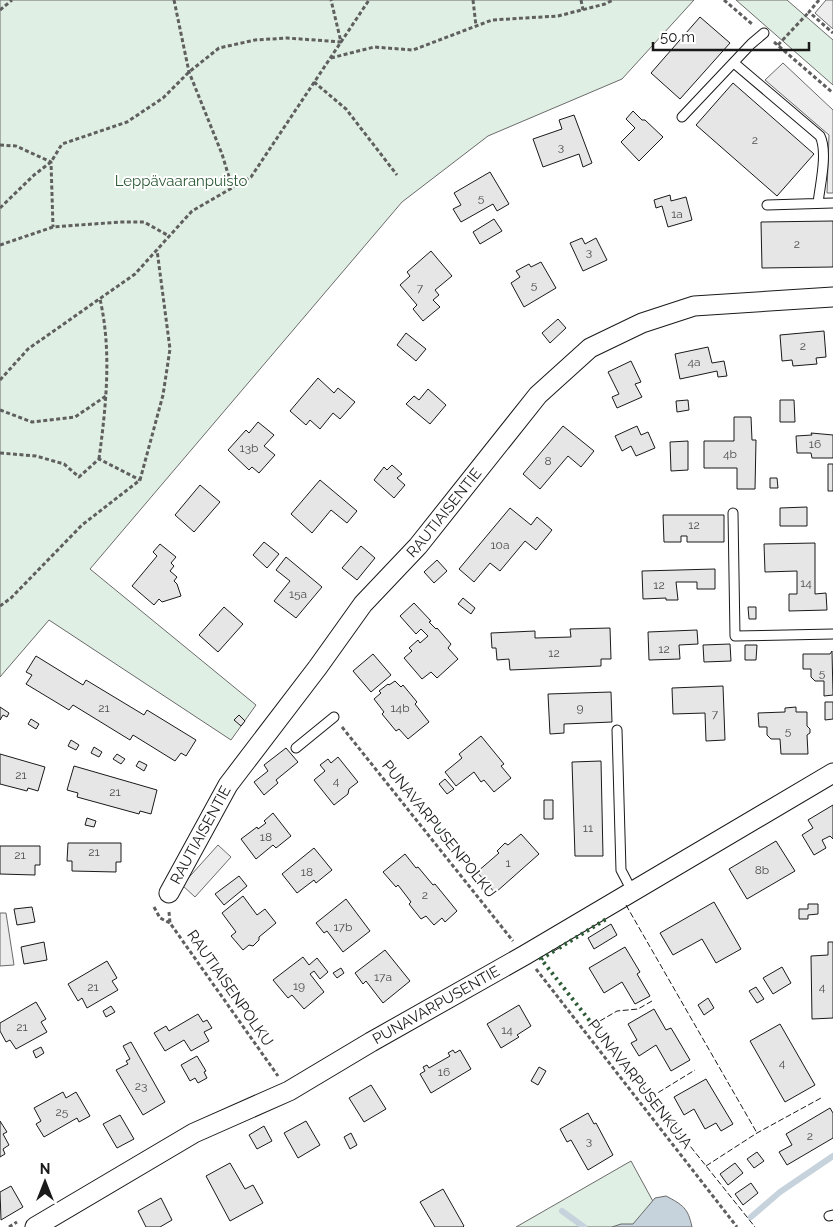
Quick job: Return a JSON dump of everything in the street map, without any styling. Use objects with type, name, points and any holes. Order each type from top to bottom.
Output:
[{"type":"street","name":"RAUTIAISENTIE","points":[[169,893],[228,785],[318,667],[363,604],[418,546],[538,395],[590,348],[642,323],[694,306],[833,297]]},
{"type":"street","name":"PUNAVARPUSENTIE","points":[[35,1227],[194,1133],[289,1091],[525,955],[833,773]]},
{"type":"lane","points":[[682,118],[764,33]]},
{"type":"lane","points":[[734,62],[820,136],[823,142],[823,157],[818,203]]},
{"type":"lane","points":[[823,157],[833,156]]},
{"type":"lane","points":[[767,205],[833,203]]},
{"type":"lane","points":[[733,513],[735,636],[833,634]]},
{"type":"lane","points":[[296,748],[334,718]]},
{"type":"lane","points":[[617,730],[621,870],[632,891]]},
{"type":"path","points":[[0,10],[12,0]]},
{"type":"path","points":[[174,0],[189,72],[222,154],[232,188]]},
{"type":"path","points":[[331,0],[341,42]]},
{"type":"path","points":[[0,380],[28,349],[135,274],[192,211],[251,177],[369,0]]},
{"type":"path","points":[[473,0],[476,26]]},
{"type":"path","points":[[581,0],[583,10]]},
{"type":"path","points":[[330,58],[374,47],[412,50],[492,20],[558,16],[605,4],[613,0]]},
{"type":"path","points":[[724,0],[833,93]]},
{"type":"path","points":[[778,46],[819,0]]},
{"type":"path","points":[[809,12],[833,33]]},
{"type":"path","points":[[0,208],[34,175],[51,162],[62,144],[127,122],[164,98],[189,72],[219,48],[255,40],[287,38],[341,42]]},
{"type":"path","points":[[314,82],[346,109],[397,175]]},
{"type":"path","points":[[0,145],[16,146],[51,162]]},
{"type":"path","points":[[51,162],[54,227]]},
{"type":"path","points":[[0,247],[54,227],[120,222],[144,222],[169,236]]},
{"type":"path","points":[[0,606],[11,598],[82,526],[140,480],[163,395],[170,349],[157,249]]},
{"type":"path","points":[[0,453],[36,456],[64,464],[79,478],[99,459],[107,396],[106,323],[100,298]]},
{"type":"path","points":[[0,410],[32,422],[75,417],[107,396]]},
{"type":"path","points":[[99,459],[140,480]]},
{"type":"path","name":"PUNAVARPUSENPOLKU","points":[[334,718],[525,955]]},
{"type":"path","name":"RAUTIAISENPOLKU","points":[[169,893],[170,923],[289,1091]]},
{"type":"path","name":"PUNAVARPUSENKUJA","points":[[525,955],[737,1227]]},
{"type":"green space","name":"Leppävaaranpuisto","points":[[0,0],[694,0],[622,79],[488,136],[402,202],[90,569],[256,705],[231,740],[49,620],[0,677]]},
{"type":"green space","points":[[736,0],[787,0],[833,40],[833,85]]},
{"type":"green space","points":[[631,1161],[667,1227],[516,1227]]},
{"type":"shaded area","points":[[826,0],[833,0],[833,29],[815,13]]},
{"type":"shaded area","points":[[783,63],[833,110],[833,193],[827,193],[829,135],[765,80]]},
{"type":"shaded area","points":[[218,845],[231,857],[195,897],[182,885]]},
{"type":"shaded area","points":[[0,913],[6,913],[14,965],[0,966]]},
{"type":"shaded area","points":[[666,1196],[684,1208],[689,1215],[692,1227],[612,1227],[621,1224],[633,1224],[655,1198]]},
{"type":"building","points":[[700,17],[730,43],[680,99],[651,73]]},
{"type":"building","points":[[733,83],[814,154],[777,196],[696,125]]},
{"type":"building","points":[[633,111],[663,137],[639,161],[621,142],[635,128],[626,119]]},
{"type":"building","points":[[574,115],[592,163],[583,167],[579,154],[543,167],[533,139],[562,129],[559,120]]},
{"type":"building","points":[[490,172],[509,204],[497,211],[493,204],[461,222],[453,209],[461,205],[454,193]]},
{"type":"building","points":[[670,195],[671,201],[686,197],[692,220],[668,227],[662,206],[656,208],[654,200]]},
{"type":"building","points":[[494,219],[502,231],[480,244],[473,232]]},
{"type":"building","points":[[833,221],[833,267],[762,268],[761,222]]},
{"type":"building","points":[[582,238],[585,244],[596,238],[607,260],[583,271],[570,243]]},
{"type":"building","points":[[431,251],[452,276],[435,290],[439,295],[433,300],[440,307],[423,321],[413,309],[417,305],[400,285],[410,276],[407,272]]},
{"type":"building","points":[[541,262],[556,288],[524,307],[511,283],[520,277],[516,271],[529,264],[531,267]]},
{"type":"building","points":[[558,319],[566,328],[550,343],[542,333]]},
{"type":"building","points":[[824,331],[826,357],[816,358],[817,364],[793,366],[792,360],[782,361],[780,335]]},
{"type":"building","points":[[406,333],[426,349],[416,361],[397,345]]},
{"type":"building","points":[[708,347],[712,363],[724,361],[727,376],[718,377],[717,371],[680,379],[675,354]]},
{"type":"building","points":[[631,361],[641,382],[635,384],[642,397],[617,408],[612,397],[619,394],[608,372]]},
{"type":"building","points":[[318,378],[334,393],[338,388],[355,402],[340,419],[333,413],[320,429],[310,420],[306,425],[290,411]]},
{"type":"building","points":[[428,389],[446,405],[430,424],[406,404],[414,396],[419,400]]},
{"type":"building","points":[[688,400],[689,410],[677,412],[676,401]]},
{"type":"building","points":[[780,400],[794,400],[795,422],[780,422]]},
{"type":"building","points":[[734,417],[751,417],[752,440],[756,440],[755,489],[737,489],[737,468],[704,468],[704,441],[734,441]]},
{"type":"building","points":[[258,422],[274,435],[264,446],[275,455],[259,473],[252,467],[249,470],[228,450],[246,430],[249,433]]},
{"type":"building","points":[[563,426],[594,451],[581,467],[568,456],[540,489],[523,474]]},
{"type":"building","points":[[637,426],[641,435],[648,432],[655,448],[636,456],[631,446],[622,451],[615,436]]},
{"type":"building","points":[[811,433],[833,435],[833,458],[812,458],[811,453],[797,453],[796,436],[812,435]]},
{"type":"building","points":[[688,441],[688,470],[671,471],[670,442]]},
{"type":"building","points":[[828,464],[833,464],[833,491],[828,491]]},
{"type":"building","points":[[392,465],[402,474],[397,478],[405,485],[394,498],[374,480],[384,467],[387,470]]},
{"type":"building","points":[[770,478],[777,478],[778,488],[770,488]]},
{"type":"building","points":[[320,480],[357,511],[347,523],[331,510],[312,533],[291,514]]},
{"type":"building","points":[[200,485],[220,502],[194,532],[175,515]]},
{"type":"building","points":[[807,507],[807,526],[780,526],[780,508]]},
{"type":"building","points":[[510,508],[531,525],[537,517],[552,530],[536,550],[525,541],[500,571],[490,563],[474,582],[459,569]]},
{"type":"building","points":[[663,515],[724,515],[724,542],[687,542],[687,536],[681,536],[681,542],[664,542]]},
{"type":"building","points":[[264,542],[279,554],[267,568],[253,555]]},
{"type":"building","points":[[815,543],[815,594],[826,593],[827,610],[789,611],[789,594],[797,594],[797,571],[765,572],[764,544]]},
{"type":"building","points":[[160,544],[176,557],[171,563],[174,566],[170,571],[177,577],[174,581],[181,596],[162,602],[159,599],[154,605],[132,586],[157,556],[153,552]]},
{"type":"building","points":[[361,546],[375,558],[357,580],[342,568]]},
{"type":"building","points":[[286,557],[322,587],[296,618],[274,601],[290,581],[276,570]]},
{"type":"building","points":[[437,560],[447,571],[434,583],[424,572]]},
{"type":"building","points":[[715,569],[715,589],[697,589],[697,582],[676,582],[678,600],[666,600],[666,598],[643,599],[642,571]]},
{"type":"building","points":[[463,598],[475,608],[471,614],[458,604]]},
{"type":"building","points":[[414,603],[431,621],[429,622],[451,644],[448,648],[458,659],[437,678],[431,672],[422,679],[404,658],[412,651],[409,648],[418,640],[420,643],[428,636],[421,629],[416,634],[400,616]]},
{"type":"building","points":[[224,607],[243,624],[218,652],[199,635]]},
{"type":"building","points":[[748,607],[756,607],[756,619],[749,619]]},
{"type":"building","points":[[610,628],[611,659],[601,659],[601,666],[510,670],[509,659],[497,660],[496,648],[492,648],[491,633],[535,631],[535,638],[571,637],[570,629]]},
{"type":"building","points":[[697,630],[698,644],[679,645],[680,659],[649,660],[648,632]]},
{"type":"building","points":[[730,644],[731,661],[704,662],[703,645]]},
{"type":"building","points":[[745,645],[757,645],[756,660],[745,660]]},
{"type":"building","points":[[832,651],[833,695],[824,696],[824,681],[815,681],[811,677],[811,669],[803,669],[803,654],[830,654]]},
{"type":"building","points":[[373,654],[391,675],[371,692],[353,671]]},
{"type":"building","points":[[36,656],[83,685],[86,680],[144,715],[147,710],[196,740],[186,756],[181,753],[175,761],[133,735],[130,740],[73,705],[69,710],[26,684],[32,675],[26,672]]},
{"type":"building","points":[[395,681],[401,687],[403,685],[417,702],[415,704],[429,722],[408,739],[399,729],[396,731],[382,714],[384,712],[374,699],[381,693],[379,691]]},
{"type":"building","points":[[723,686],[725,740],[706,741],[705,713],[673,714],[672,688]]},
{"type":"building","points":[[611,692],[612,722],[564,724],[564,733],[550,734],[548,694]]},
{"type":"building","points":[[825,702],[833,702],[833,719],[825,720]]},
{"type":"building","points":[[0,707],[9,713],[7,717],[3,715],[0,720]]},
{"type":"building","points":[[796,707],[796,712],[807,712],[807,726],[810,729],[810,733],[807,735],[808,754],[781,754],[780,739],[771,739],[767,735],[767,727],[759,727],[758,713],[785,712],[785,708]]},
{"type":"building","points":[[239,715],[245,721],[241,726],[234,720]]},
{"type":"building","points":[[31,719],[39,724],[36,729],[28,724]]},
{"type":"building","points":[[481,736],[504,764],[501,766],[511,778],[494,792],[484,780],[481,782],[474,772],[456,786],[445,772],[462,758],[459,754]]},
{"type":"building","points":[[71,740],[79,745],[76,750],[68,746]]},
{"type":"building","points":[[94,747],[102,752],[99,757],[91,753]]},
{"type":"building","points":[[286,748],[298,762],[276,780],[278,783],[264,795],[254,782],[268,771],[264,765]]},
{"type":"building","points":[[0,754],[45,767],[38,791],[28,788],[27,791],[0,784]]},
{"type":"building","points":[[117,754],[125,759],[121,764],[113,759]]},
{"type":"building","points":[[338,757],[358,782],[349,789],[348,794],[334,805],[314,780],[325,771],[320,765],[328,759],[331,763]]},
{"type":"building","points":[[139,761],[147,765],[144,771],[136,766]]},
{"type":"building","points":[[601,761],[603,856],[575,856],[572,762]]},
{"type":"building","points":[[74,766],[157,790],[151,814],[140,811],[139,814],[77,797],[78,793],[67,790]]},
{"type":"building","points":[[445,779],[454,789],[447,794],[439,784]]},
{"type":"building","points":[[544,800],[553,800],[553,819],[544,819]]},
{"type":"building","points":[[833,805],[833,839],[830,836],[822,840],[826,848],[814,855],[802,835],[813,828],[808,820]]},
{"type":"building","points":[[273,813],[291,836],[276,848],[273,845],[256,859],[241,839],[266,823],[264,821]]},
{"type":"building","points":[[87,818],[96,821],[94,827],[85,825]]},
{"type":"building","points":[[521,834],[539,854],[495,893],[477,872],[499,853],[497,851],[505,843],[508,845]]},
{"type":"building","points":[[776,841],[795,871],[747,899],[729,869]]},
{"type":"building","points":[[68,843],[121,843],[121,862],[116,862],[116,872],[72,871],[72,861],[67,861]]},
{"type":"building","points":[[0,846],[40,846],[40,865],[35,865],[35,875],[0,874]]},
{"type":"building","points":[[314,848],[332,870],[316,883],[314,880],[297,893],[282,874]]},
{"type":"building","points":[[405,854],[433,885],[435,884],[457,911],[445,922],[442,918],[434,925],[426,916],[421,919],[409,904],[411,902],[398,885],[396,887],[383,872]]},
{"type":"building","points":[[239,876],[247,886],[224,905],[215,894]]},
{"type":"building","points":[[243,896],[257,915],[265,909],[276,923],[259,937],[259,940],[253,946],[249,945],[243,950],[231,936],[236,932],[222,913]]},
{"type":"building","points":[[346,899],[370,931],[343,952],[327,931],[324,933],[316,923]]},
{"type":"building","points":[[714,902],[741,949],[716,963],[702,939],[673,955],[660,933]]},
{"type":"building","points":[[808,904],[818,904],[818,914],[808,915],[808,919],[799,919],[799,909],[808,909]]},
{"type":"building","points":[[32,907],[35,922],[17,925],[14,909]]},
{"type":"building","points":[[611,924],[617,935],[594,949],[588,938]]},
{"type":"building","points":[[44,942],[47,960],[24,964],[21,947]]},
{"type":"building","points":[[828,942],[833,942],[833,1018],[812,1019],[811,956],[828,955]]},
{"type":"building","points":[[625,947],[640,972],[637,974],[650,996],[635,1004],[622,982],[604,993],[589,968]]},
{"type":"building","points":[[385,950],[410,981],[383,1003],[366,981],[363,984],[355,973]]},
{"type":"building","points":[[303,957],[309,965],[317,958],[328,972],[320,979],[314,971],[310,974],[324,992],[304,1009],[292,995],[288,998],[273,980]]},
{"type":"building","points":[[107,961],[117,978],[112,981],[118,990],[87,1008],[82,998],[78,1001],[68,984]]},
{"type":"building","points":[[782,967],[791,983],[773,994],[763,978]]},
{"type":"building","points":[[341,968],[344,973],[337,978],[333,973]]},
{"type":"building","points":[[756,987],[764,999],[757,1003],[749,991]]},
{"type":"building","points":[[708,998],[714,1008],[704,1015],[698,1005]]},
{"type":"building","points":[[36,1002],[46,1019],[41,1022],[47,1032],[16,1049],[10,1040],[6,1042],[0,1031],[0,1023]]},
{"type":"building","points":[[519,1005],[531,1026],[517,1035],[519,1037],[501,1048],[487,1024]]},
{"type":"building","points":[[111,1006],[115,1012],[106,1017],[103,1011]]},
{"type":"building","points":[[654,1009],[666,1030],[671,1028],[690,1060],[671,1071],[656,1045],[639,1056],[631,1043],[637,1040],[628,1024]]},
{"type":"building","points":[[198,1014],[203,1022],[207,1020],[212,1028],[204,1032],[209,1041],[191,1051],[184,1040],[165,1051],[154,1033],[166,1026],[169,1031]]},
{"type":"building","points":[[780,1024],[815,1085],[785,1102],[750,1041]]},
{"type":"building","points":[[131,1042],[165,1102],[143,1115],[116,1070],[128,1064],[126,1061],[130,1059],[123,1046]]},
{"type":"building","points":[[41,1047],[44,1053],[36,1058],[33,1051]]},
{"type":"building","points":[[453,1050],[455,1053],[460,1050],[471,1069],[431,1093],[420,1074],[425,1071],[423,1067],[427,1065],[429,1068],[450,1056],[448,1053]]},
{"type":"building","points":[[197,1056],[206,1071],[204,1072],[207,1078],[198,1083],[195,1078],[190,1081],[181,1065]]},
{"type":"building","points":[[539,1067],[546,1071],[538,1085],[531,1081]]},
{"type":"building","points":[[706,1079],[733,1124],[721,1131],[716,1123],[705,1129],[694,1109],[684,1115],[674,1097]]},
{"type":"building","points":[[371,1085],[386,1109],[364,1122],[349,1098]]},
{"type":"building","points":[[63,1092],[66,1098],[76,1092],[90,1116],[79,1122],[77,1118],[44,1137],[36,1124],[41,1121],[34,1108]]},
{"type":"building","points":[[830,1108],[833,1113],[833,1138],[787,1165],[779,1152],[792,1145],[786,1134]]},
{"type":"building","points":[[588,1113],[594,1124],[596,1123],[613,1155],[588,1170],[571,1140],[567,1142],[560,1129]]},
{"type":"building","points":[[120,1115],[134,1139],[117,1148],[103,1124]]},
{"type":"building","points":[[0,1121],[7,1132],[3,1134],[9,1145],[3,1149],[5,1154],[0,1157]]},
{"type":"building","points":[[306,1121],[320,1145],[298,1158],[284,1133]]},
{"type":"building","points":[[264,1126],[272,1141],[257,1149],[249,1135]]},
{"type":"building","points":[[351,1133],[357,1145],[350,1149],[344,1137]]},
{"type":"building","points":[[757,1152],[764,1161],[754,1168],[747,1159]]},
{"type":"building","points":[[230,1163],[245,1189],[253,1185],[263,1203],[230,1221],[206,1176]]},
{"type":"building","points":[[735,1163],[743,1173],[728,1185],[720,1174]]},
{"type":"building","points":[[751,1183],[758,1193],[743,1205],[735,1194]]},
{"type":"building","points":[[11,1186],[23,1207],[1,1220],[0,1192]]},
{"type":"building","points":[[443,1189],[463,1227],[435,1227],[420,1202]]},
{"type":"building","points":[[161,1198],[172,1220],[160,1227],[146,1227],[138,1211]]},
{"type":"waterway","points":[[751,1217],[780,1192],[833,1156]]},
{"type":"waterway","points":[[562,1211],[584,1227]]},
{"type":"hedge","points":[[414,799],[452,846]]},
{"type":"hedge","points":[[559,948],[608,918]]},
{"type":"hedge","points":[[554,951],[541,959],[593,1025]]},
{"type":"fence","points":[[626,905],[757,1133]]},
{"type":"fence","points":[[554,951],[559,948]]},
{"type":"fence","points":[[652,1001],[638,1009],[617,1011],[593,1025],[755,1227]]},
{"type":"fence","points":[[651,1097],[695,1070]]},
{"type":"fence","points":[[706,1166],[757,1133],[821,1098]]}]
